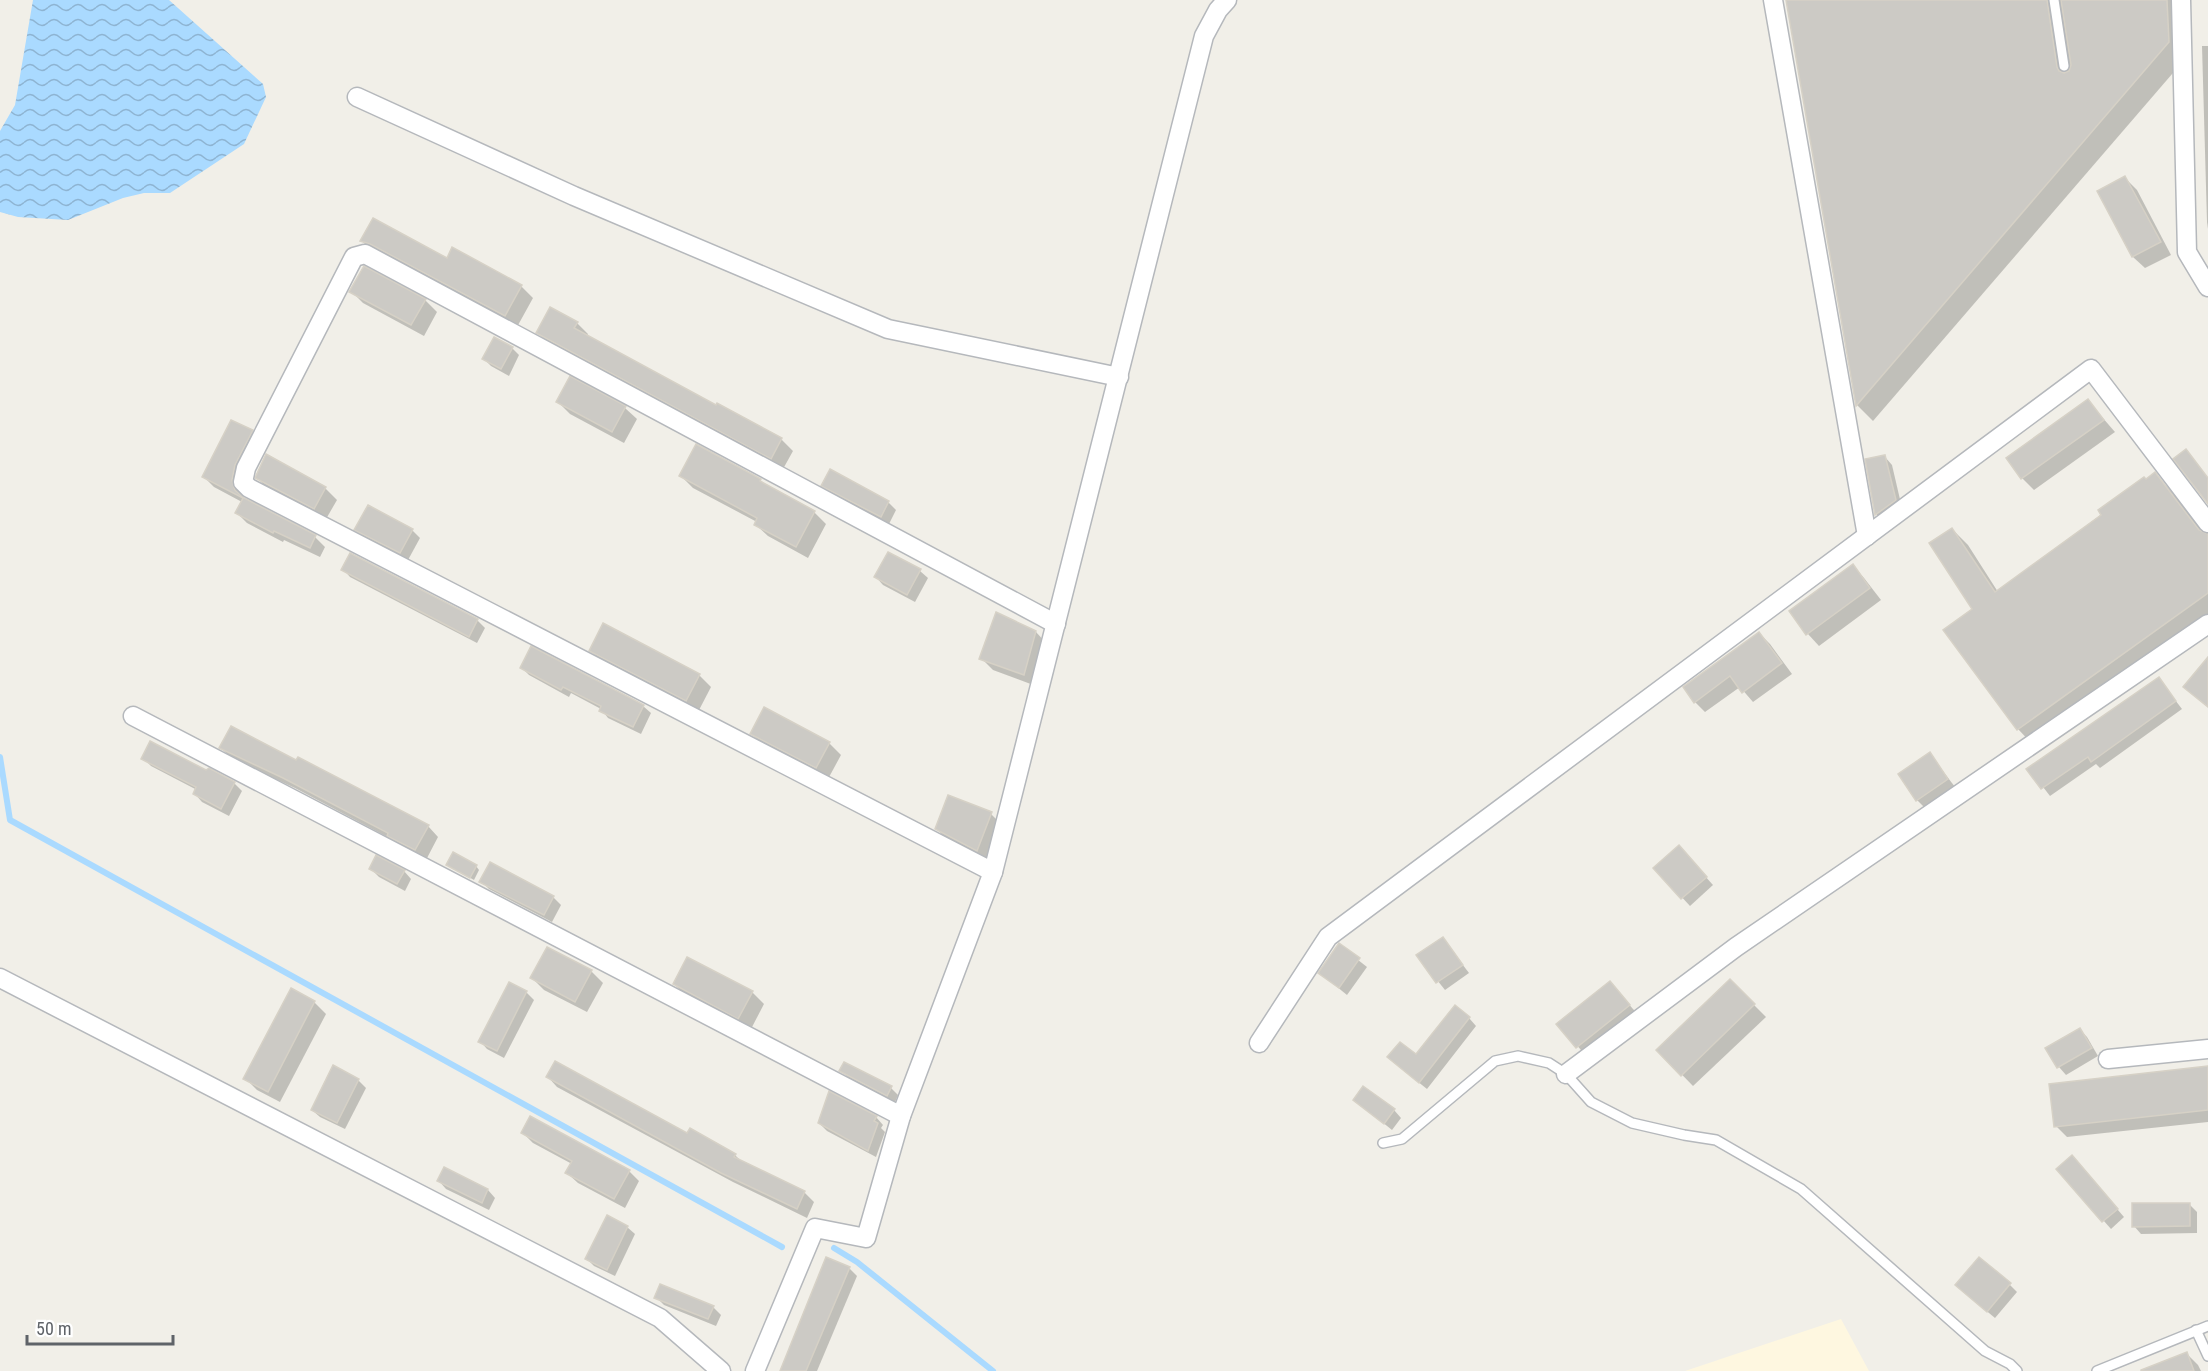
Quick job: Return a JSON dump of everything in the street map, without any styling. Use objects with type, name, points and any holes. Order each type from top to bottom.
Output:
[{"type":"street","points":[[755,1371],[814,1228],[866,1238],[901,1116],[993,872],[1204,36],[1218,10],[1227,0]]},
{"type":"street","points":[[1773,0],[1867,536]]},
{"type":"street","points":[[2181,0],[2187,252],[2208,287]]},
{"type":"street","points":[[357,97],[574,196],[888,329],[1119,377]]},
{"type":"street","points":[[993,872],[249,488],[243,482],[246,468],[354,257],[365,254],[1056,624]]},
{"type":"street","points":[[1259,1043],[1328,937],[2091,369],[2208,523]]},
{"type":"street","points":[[1566,1074],[1736,947],[2208,624]]},
{"type":"street","points":[[133,716],[901,1116]]},
{"type":"street","points":[[0,978],[660,1318],[721,1371]]},
{"type":"street","points":[[2108,1059],[2208,1049]]},
{"type":"lane","points":[[2054,0],[2064,66]]},
{"type":"lane","points":[[1383,1143],[1401,1139],[1496,1061],[1518,1056],[1549,1063],[1566,1074],[1592,1102],[1632,1123],[1716,1140],[1801,1190],[1985,1351],[2010,1364],[2017,1371]]},
{"type":"lane","points":[[2097,1371],[2208,1326]]},
{"type":"lane","points":[[2196,1330],[2208,1356]]},
{"type":"shaded area","points":[[1841,1319],[1869,1371],[1685,1371]]},
{"type":"water","points":[[33,0],[169,0],[263,84],[266,97],[244,144],[170,193],[144,193],[123,198],[68,220],[18,217],[0,212],[0,131],[15,105]]},
{"type":"building","points":[[1786,0],[2047,0],[2057,67],[2064,73],[2069,71],[2071,65],[2061,0],[2167,0],[2169,42],[1856,406]]},
{"type":"building","points":[[2125,176],[2161,242],[2132,257],[2097,191]]},
{"type":"building","points":[[373,218],[447,258],[452,247],[522,285],[505,316],[370,244],[360,241]]},
{"type":"building","points":[[364,266],[426,299],[411,325],[349,292]]},
{"type":"building","points":[[550,307],[578,322],[574,328],[782,438],[771,459],[536,333]]},
{"type":"building","points":[[494,337],[513,347],[501,369],[482,359]]},
{"type":"building","points":[[570,376],[626,406],[612,432],[556,402]]},
{"type":"building","points":[[2088,399],[2104,420],[2021,479],[2006,458]]},
{"type":"building","points":[[231,420],[253,430],[235,465],[232,480],[235,490],[244,498],[316,535],[310,548],[274,531],[273,533],[235,513],[243,498],[202,477]]},
{"type":"building","points":[[696,444],[815,511],[796,547],[754,525],[757,518],[679,476]]},
{"type":"building","points":[[2186,449],[2208,478],[2208,504],[2173,459]]},
{"type":"building","points":[[266,454],[326,487],[314,509],[255,478]]},
{"type":"building","points":[[1885,455],[1896,500],[1875,515],[1865,459]]},
{"type":"building","points":[[830,469],[889,501],[881,517],[821,486]]},
{"type":"building","points":[[2155,472],[2199,530],[2208,534],[2208,593],[2017,730],[1943,630],[1972,609],[1929,543],[1952,528],[1995,592],[2101,515],[2098,510],[2144,477],[2146,479]]},
{"type":"building","points":[[368,505],[413,529],[400,553],[354,530]]},
{"type":"building","points":[[888,552],[921,569],[907,595],[874,577]]},
{"type":"building","points":[[350,553],[478,619],[469,637],[341,570]]},
{"type":"building","points":[[1853,564],[1870,588],[1806,635],[1789,611]]},
{"type":"building","points":[[996,612],[1036,631],[1024,675],[979,659]]},
{"type":"building","points":[[603,623],[700,674],[686,701],[589,651]]},
{"type":"building","points":[[1759,632],[1782,663],[1742,693],[1730,676],[1694,703],[1683,687]]},
{"type":"building","points":[[531,646],[644,705],[633,727],[599,711],[601,706],[563,687],[561,690],[520,668]]},
{"type":"building","points":[[2208,657],[2208,707],[2183,687]]},
{"type":"building","points":[[2159,677],[2176,701],[2091,762],[2088,757],[2041,789],[2026,769]]},
{"type":"building","points":[[764,707],[830,742],[816,768],[750,734]]},
{"type":"building","points":[[231,726],[296,760],[298,757],[429,825],[415,850],[387,836],[388,833],[283,778],[219,748]]},
{"type":"building","points":[[150,741],[235,782],[221,809],[193,794],[196,787],[141,759]]},
{"type":"building","points":[[1930,752],[1948,779],[1916,801],[1898,774]]},
{"type":"building","points":[[948,795],[992,812],[977,851],[935,829]]},
{"type":"building","points":[[1679,845],[1707,877],[1681,899],[1653,868]]},
{"type":"building","points":[[453,852],[477,865],[470,878],[446,865]]},
{"type":"building","points":[[376,855],[405,870],[397,884],[369,869]]},
{"type":"building","points":[[490,862],[554,896],[544,915],[479,882]]},
{"type":"building","points":[[1443,937],[1463,965],[1436,983],[1416,955]]},
{"type":"building","points":[[1339,943],[1360,958],[1339,988],[1318,973]]},
{"type":"building","points":[[547,947],[592,970],[575,1002],[530,978]]},
{"type":"building","points":[[687,957],[753,991],[738,1019],[673,984]]},
{"type":"building","points":[[1730,979],[1755,1004],[1681,1076],[1656,1050]]},
{"type":"building","points":[[1610,981],[1630,1005],[1576,1048],[1556,1024]]},
{"type":"building","points":[[509,982],[527,991],[497,1051],[478,1042]]},
{"type":"building","points":[[291,988],[315,1001],[268,1092],[243,1079]]},
{"type":"building","points":[[1455,1005],[1470,1017],[1419,1083],[1387,1057],[1400,1042],[1416,1054]]},
{"type":"building","points":[[2080,1028],[2092,1048],[2057,1068],[2045,1048]]},
{"type":"building","points":[[555,1061],[687,1133],[690,1128],[736,1154],[734,1157],[805,1191],[797,1209],[721,1173],[546,1077]]},
{"type":"building","points":[[844,1062],[892,1086],[887,1096],[839,1071]]},
{"type":"building","points":[[333,1065],[359,1079],[337,1123],[311,1110]]},
{"type":"building","points":[[2208,1066],[2208,1110],[2054,1127],[2049,1084]]},
{"type":"building","points":[[1363,1086],[1395,1109],[1384,1124],[1353,1100]]},
{"type":"building","points":[[829,1091],[877,1116],[874,1121],[878,1123],[868,1151],[818,1123]]},
{"type":"building","points":[[530,1116],[630,1170],[614,1199],[565,1173],[572,1161],[521,1133]]},
{"type":"building","points":[[2072,1155],[2118,1209],[2102,1222],[2056,1169]]},
{"type":"building","points":[[444,1167],[488,1189],[482,1203],[437,1181]]},
{"type":"building","points":[[2132,1203],[2190,1203],[2190,1226],[2132,1227]]},
{"type":"building","points":[[607,1215],[628,1226],[607,1270],[585,1259]]},
{"type":"building","points":[[826,1257],[850,1267],[806,1371],[780,1371]]},
{"type":"building","points":[[1979,1257],[2011,1283],[1987,1312],[1955,1285]]},
{"type":"building","points":[[660,1284],[714,1306],[708,1319],[654,1298]]},
{"type":"building","points":[[2187,1352],[2194,1371],[2141,1371],[2141,1370]]},
{"type":"waterway","points":[[0,757],[10,820],[782,1247]]},
{"type":"waterway","points":[[834,1248],[857,1262],[993,1371]]}]
